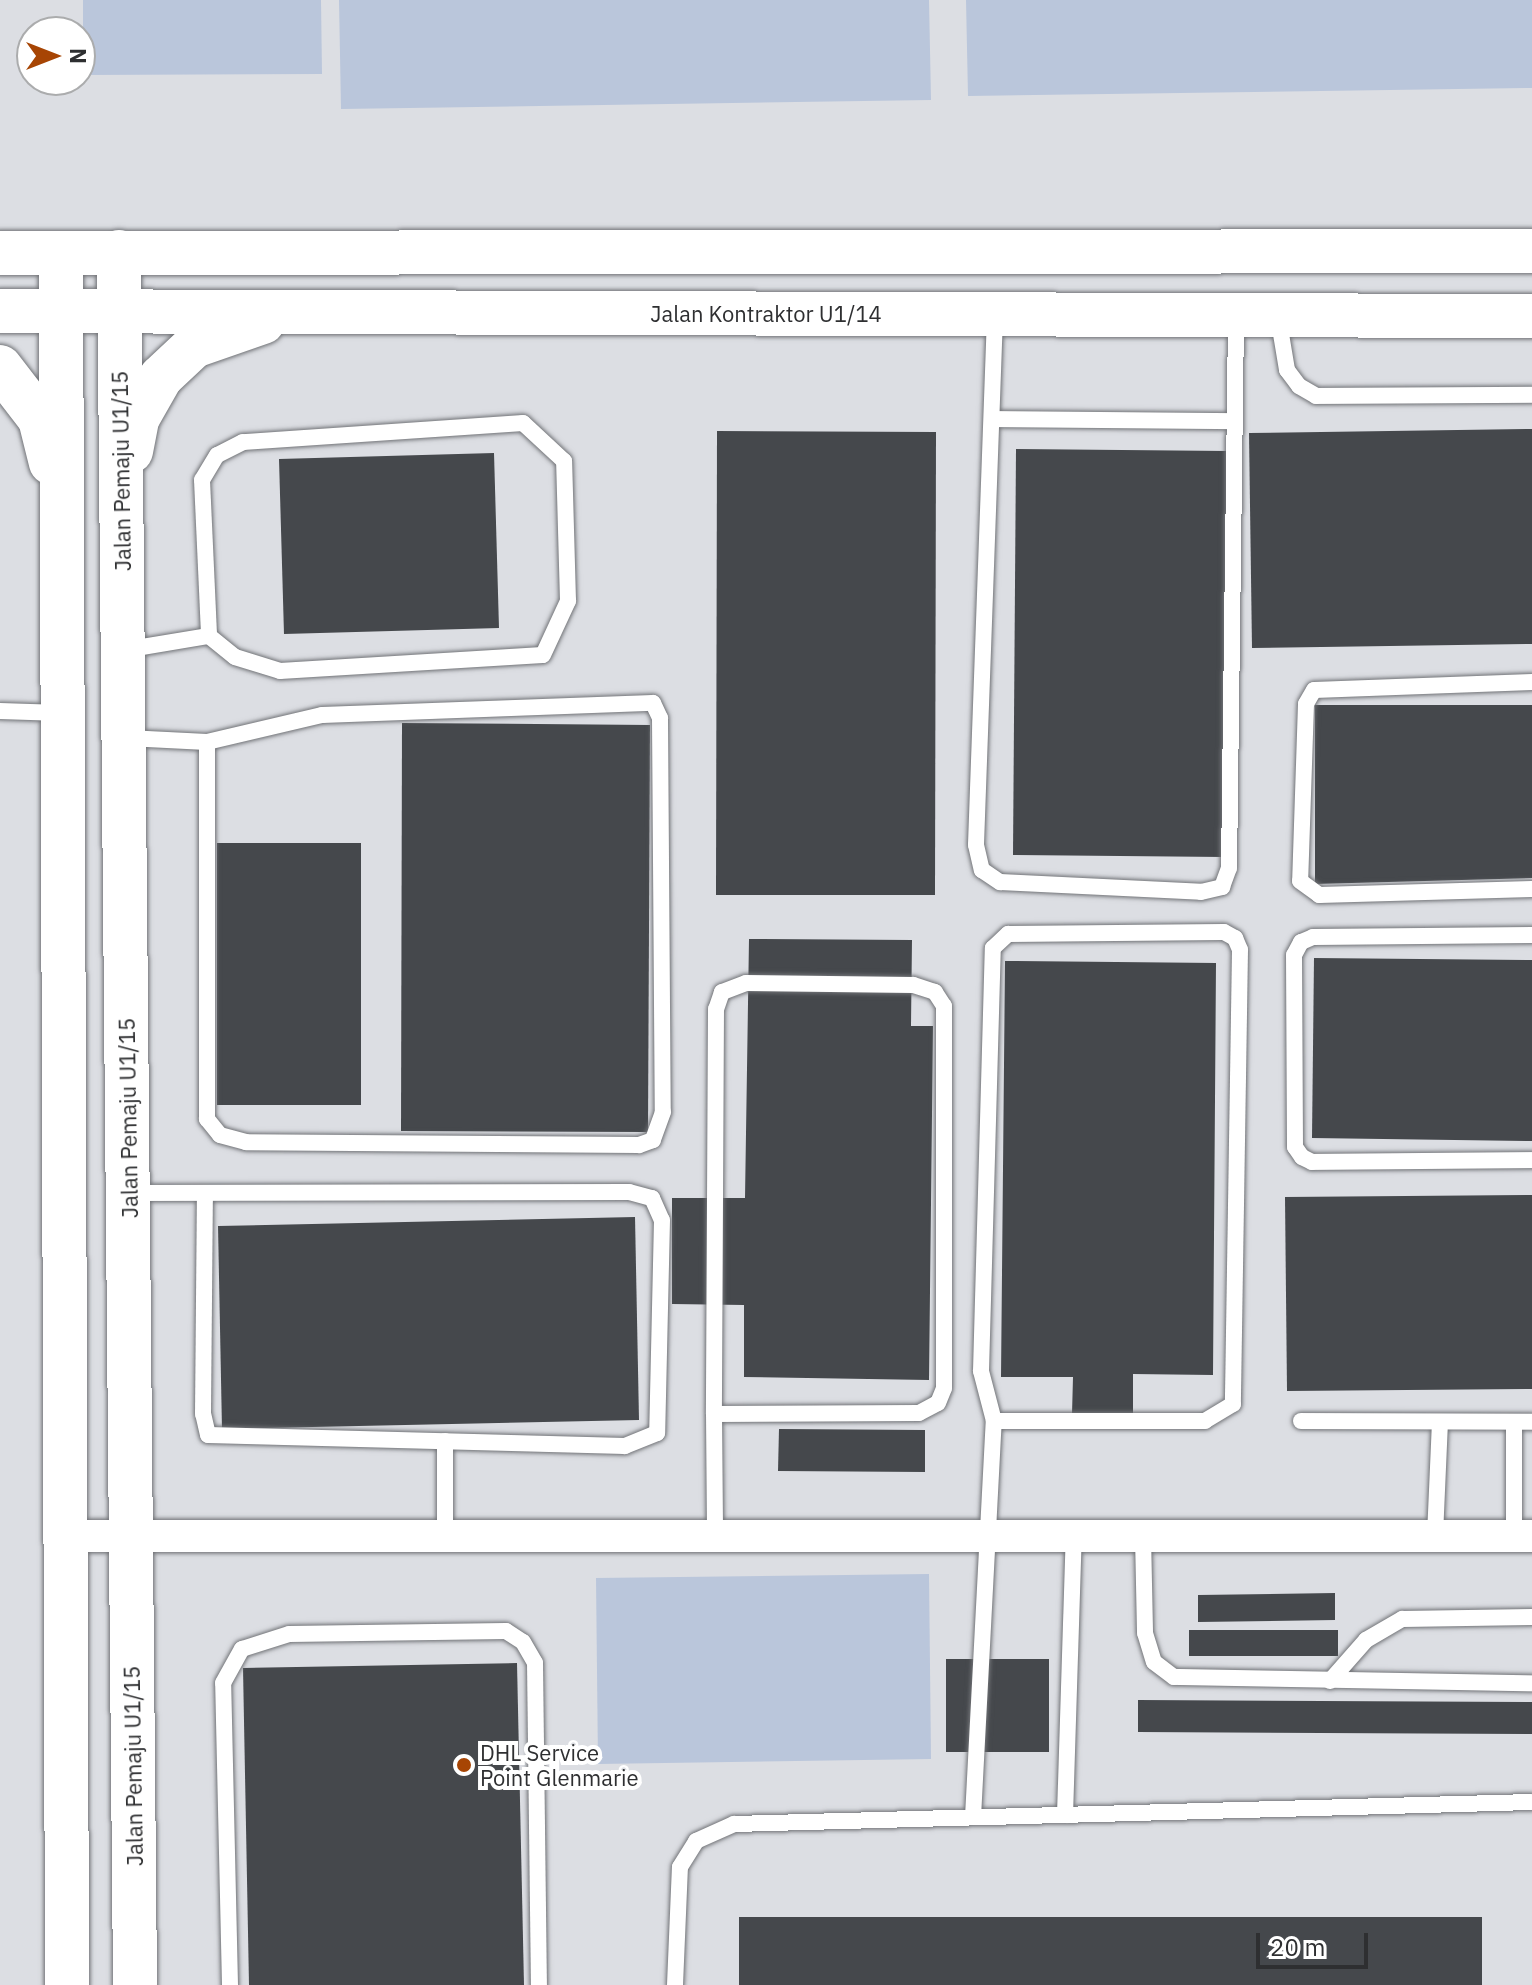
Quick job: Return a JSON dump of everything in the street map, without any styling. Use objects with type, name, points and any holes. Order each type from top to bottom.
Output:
[{"type":"street","points":[[0,253],[1532,251]]},
{"type":"street","name":"Jalan Pemaju U1/15","points":[[119,252],[135,1985]]},
{"type":"street","points":[[61,253],[64,311],[62,1536],[67,1985]]},
{"type":"street","name":"Jalan Kontraktor U1/14","points":[[0,311],[1532,316]]},
{"type":"street","points":[[121,507],[137,419],[161,377],[194,346],[291,312]]},
{"type":"street","points":[[0,367],[40,419],[63,508]]},
{"type":"street","points":[[62,1536],[1523,1536]]},
{"type":"lane","points":[[995,315],[995,419],[976,845],[982,870],[1000,882],[1201,892],[1222,887],[1229,868],[1235,421],[1257,315]]},
{"type":"lane","points":[[1257,315],[1287,370],[1299,386],[1316,396],[1532,395]]},
{"type":"lane","points":[[995,419],[1235,421]]},
{"type":"lane","points":[[123,650],[209,636],[235,657],[280,671],[543,655],[568,601],[564,461],[523,423],[243,442],[217,455],[202,480],[209,636]]},
{"type":"lane","points":[[1532,682],[1314,690],[1306,704],[1300,881],[1319,895],[1532,889]]},
{"type":"lane","points":[[123,738],[207,742],[322,715],[653,703],[660,718],[663,1112],[653,1140],[639,1145],[246,1142],[220,1135],[207,1119],[207,742]]},
{"type":"lane","points":[[0,711],[63,713]]},
{"type":"lane","points":[[973,1817],[985,1536],[994,1421],[981,1371],[993,948],[1008,934],[1224,932],[1235,938],[1240,950],[1233,1404],[1205,1421],[994,1421]]},
{"type":"lane","points":[[1532,935],[1313,937],[1301,942],[1294,955],[1294,971],[1295,1147],[1302,1157],[1312,1162],[1532,1160]]},
{"type":"lane","points":[[714,1414],[919,1413],[938,1403],[944,1388],[944,1006],[935,992],[913,985],[746,983],[722,992],[716,1009],[714,1414],[715,1536]]},
{"type":"lane","points":[[129,1193],[629,1192],[652,1198],[662,1220],[657,1433],[625,1446],[208,1435],[203,1414],[205,1195]]},
{"type":"lane","points":[[1301,1421],[1532,1422]]},
{"type":"lane","points":[[1435,1536],[1440,1423]]},
{"type":"lane","points":[[1514,1423],[1523,1536]]},
{"type":"lane","points":[[445,1441],[445,1536]]},
{"type":"lane","points":[[1065,1815],[1074,1536]]},
{"type":"lane","points":[[1143,1536],[1145,1633],[1154,1662],[1174,1677],[1532,1683]]},
{"type":"lane","points":[[1330,1681],[1366,1640],[1402,1619],[1532,1617]]},
{"type":"lane","points":[[230,1985],[223,1683],[242,1649],[289,1634],[506,1631],[523,1642],[535,1663],[539,1985]]},
{"type":"lane","points":[[675,1985],[680,1867],[696,1841],[734,1824],[1532,1802]]},
{"type":"shaded area","points":[[83,0],[321,0],[322,74],[96,75],[96,16],[83,16]]},
{"type":"shaded area","points":[[339,0],[929,0],[931,100],[341,109]]},
{"type":"shaded area","points":[[966,0],[1532,0],[1532,88],[968,96]]},
{"type":"shaded area","points":[[929,1574],[931,1759],[598,1764],[596,1578]]},
{"type":"building","points":[[1532,429],[1532,644],[1252,648],[1249,433]]},
{"type":"building","points":[[717,431],[936,432],[935,895],[716,895]]},
{"type":"building","points":[[1016,449],[1227,451],[1224,857],[1013,855]]},
{"type":"building","points":[[494,453],[499,628],[284,634],[279,459]]},
{"type":"building","points":[[1315,705],[1532,705],[1532,878],[1315,884]]},
{"type":"building","points":[[402,723],[650,725],[648,1132],[401,1131]]},
{"type":"building","points":[[217,843],[361,843],[361,1105],[217,1105]]},
{"type":"building","points":[[749,939],[912,940],[911,1026],[933,1026],[929,1380],[744,1377],[744,1305],[672,1304],[672,1198],[745,1198]]},
{"type":"building","points":[[1314,958],[1532,960],[1532,1141],[1312,1138]]},
{"type":"building","points":[[1005,961],[1216,963],[1213,1375],[1133,1374],[1133,1414],[1072,1414],[1073,1377],[1001,1377]]},
{"type":"building","points":[[1532,1195],[1532,1389],[1287,1391],[1285,1197]]},
{"type":"building","points":[[635,1217],[639,1420],[222,1429],[218,1226]]},
{"type":"building","points":[[779,1429],[925,1430],[925,1472],[778,1471]]},
{"type":"building","points":[[1335,1593],[1335,1620],[1198,1622],[1198,1595]]},
{"type":"building","points":[[1189,1630],[1338,1630],[1338,1656],[1189,1656]]},
{"type":"building","points":[[946,1659],[1049,1659],[1049,1752],[946,1752]]},
{"type":"building","points":[[517,1663],[524,1985],[249,1985],[243,1668]]},
{"type":"building","points":[[1138,1700],[1532,1702],[1532,1734],[1138,1732]]},
{"type":"building","points":[[739,1917],[1482,1917],[1482,1985],[739,1985]]},
{"type":"place","name":"DHL Service Point Glenmarie","points":[[464,1765]]}]
